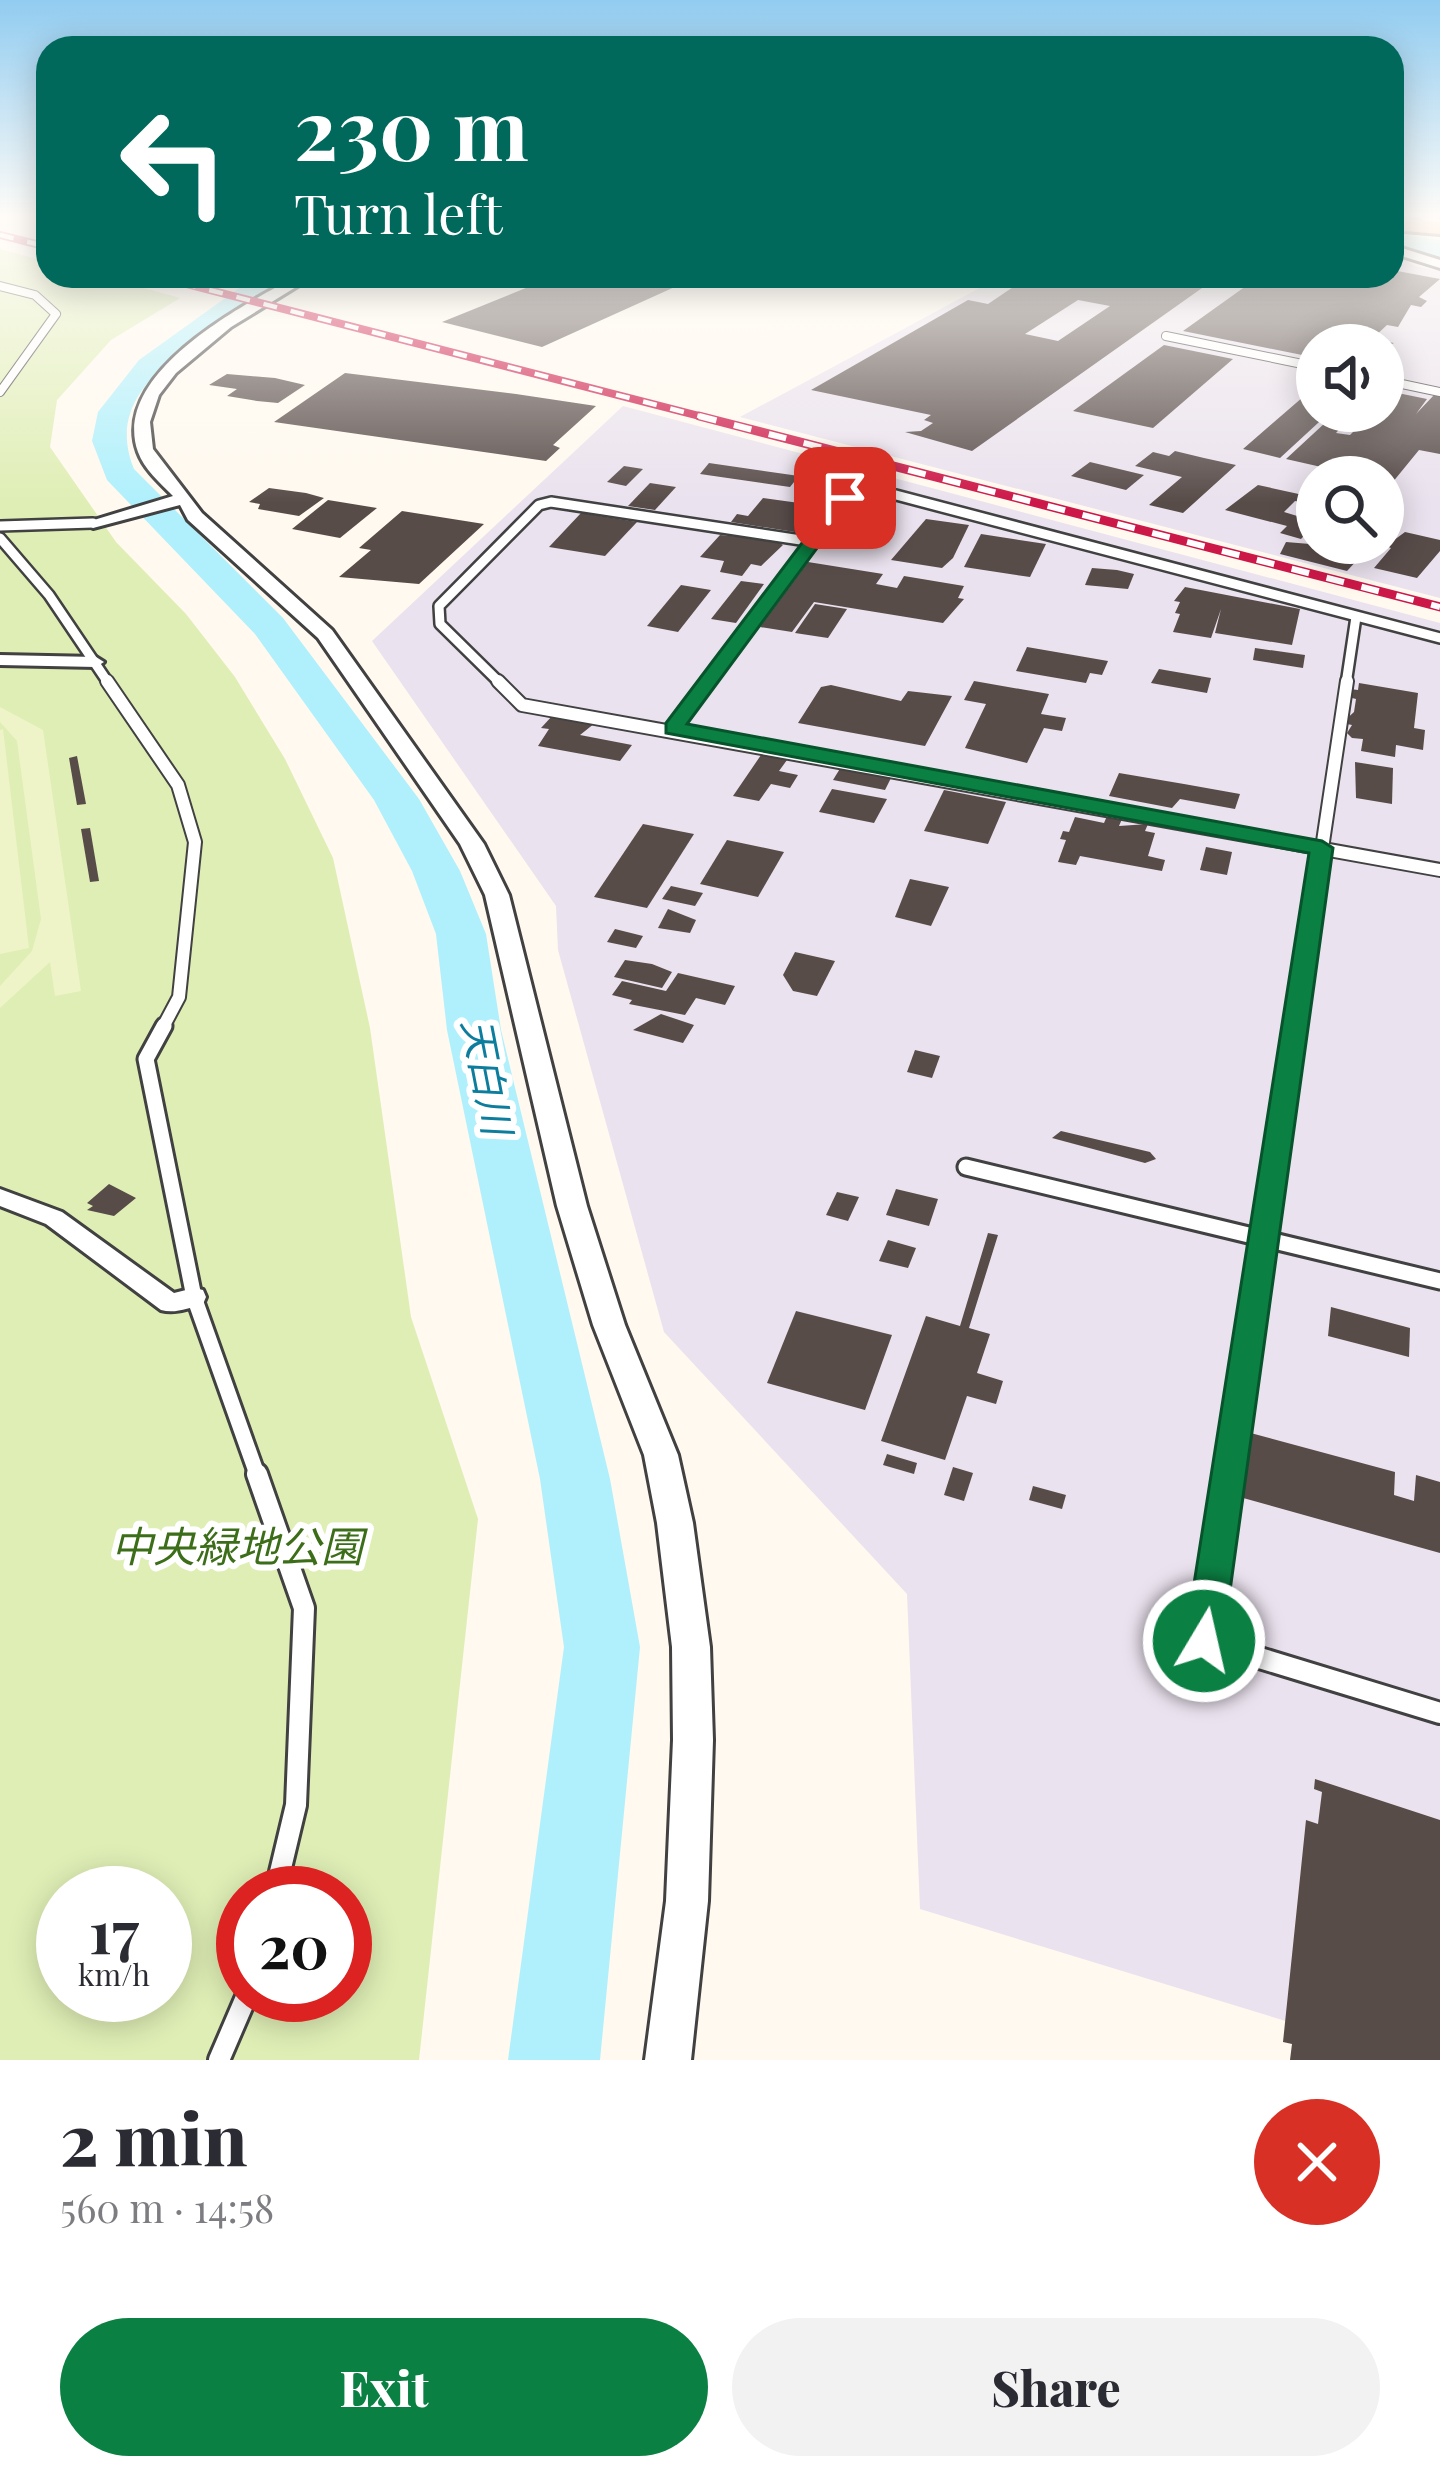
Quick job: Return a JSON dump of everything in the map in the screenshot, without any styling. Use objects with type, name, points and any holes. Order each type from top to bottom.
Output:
[{"type":"street","points":[[250,310],[178,362],[145,399],[140,423],[145,448],[155,470],[210,532],[326,634],[472,844],[497,895],[572,1206],[609,1325],[661,1455],[674,1523],[691,1647],[693,1740],[687,1901],[668,2060]]},
{"type":"street","points":[[99,520],[181,500]]},
{"type":"street","points":[[0,660],[95,662]]},
{"type":"street","points":[[0,1197],[54,1218],[170,1303],[194,1298]]},
{"type":"lane","points":[[0,392],[56,314],[52,310]]},
{"type":"lane","points":[[1166,336],[1296,363]]},
{"type":"lane","points":[[1404,384],[1440,392]]},
{"type":"lane","points":[[673,728],[845,498],[864,489],[1440,638]]},
{"type":"lane","points":[[814,542],[551,502],[538,505],[440,606],[440,624],[523,705],[673,728],[1440,870]]},
{"type":"lane","points":[[0,526],[99,520]]},
{"type":"lane","points":[[0,538],[50,595],[178,785],[195,842],[179,997],[146,1059],[194,1298],[304,1608],[296,1805],[281,1866]]},
{"type":"lane","points":[[1356,617],[1204,1641],[1440,1713]]},
{"type":"lane","points":[[965,1167],[1440,1281]]},
{"type":"lane","points":[[219,2060],[236,2022]]},
{"type":"shaded area","points":[[939,310],[1440,310],[1440,598],[1309,564],[1404,564],[1404,456],[1296,456],[1296,561],[740,417]]},
{"type":"shaded area","points":[[623,406],[1440,623],[1440,2060],[1413,2060],[920,1909],[907,1594],[664,1332],[558,950],[556,906],[372,641]]},
{"type":"green space","name":"中央緑地公園","points":[[0,310],[160,310],[111,340],[57,400],[50,447],[116,542],[186,614],[235,677],[285,759],[333,858],[370,1028],[411,1317],[478,1519],[419,2060],[0,2060]]},
{"type":"green space","points":[[0,707],[43,730],[81,991],[55,996],[50,962],[0,1008],[0,986],[32,951],[41,919],[17,741],[0,722]]},
{"type":"green space","points":[[0,730],[29,948],[0,954]]},
{"type":"building","points":[[471,310],[624,310],[542,347],[442,322]]},
{"type":"building","points":[[950,310],[1062,310],[1025,334],[1058,341],[1104,310],[1171,310],[972,451],[905,432],[921,431],[933,423],[924,420],[931,415],[811,390]]},
{"type":"building","points":[[1212,310],[1408,310],[1400,324],[1296,324],[1296,354],[1183,331]]},
{"type":"building","points":[[1164,345],[1233,359],[1153,428],[1073,411]]},
{"type":"building","points":[[345,373],[596,406],[553,445],[560,448],[546,461],[274,422]]},
{"type":"building","points":[[227,374],[305,385],[278,403],[257,401],[227,396],[237,389],[209,385]]},
{"type":"building","points":[[1404,394],[1427,399],[1416,414],[1434,395],[1440,396],[1440,454],[1419,450],[1404,468],[1404,456],[1286,459],[1315,432],[1404,432]]},
{"type":"building","points":[[1296,403],[1296,432],[1308,432],[1280,458],[1243,449]]},
{"type":"building","points":[[1175,451],[1236,465],[1183,513],[1149,505],[1182,477],[1135,466],[1153,452],[1169,456]]},
{"type":"building","points":[[1090,462],[1144,475],[1126,490],[1071,476]]},
{"type":"building","points":[[709,463],[799,476],[790,487],[700,474]]},
{"type":"building","points":[[624,466],[643,469],[626,486],[607,482]]},
{"type":"building","points":[[650,483],[676,487],[655,510],[628,506]]},
{"type":"building","points":[[1258,485],[1296,493],[1296,501],[1284,512],[1296,516],[1296,538],[1280,533],[1287,526],[1225,510]]},
{"type":"building","points":[[269,488],[324,498],[299,516],[258,509],[260,504],[249,502]]},
{"type":"building","points":[[763,498],[821,506],[801,533],[731,522],[737,514],[748,516]]},
{"type":"building","points":[[328,500],[377,508],[340,538],[292,529]]},
{"type":"building","points":[[864,502],[894,506],[882,524],[852,519]]},
{"type":"building","points":[[402,511],[484,524],[419,584],[339,577],[371,550],[359,548]]},
{"type":"building","points":[[581,513],[637,522],[605,556],[549,547]]},
{"type":"building","points":[[926,519],[969,525],[953,558],[942,568],[891,560]]},
{"type":"building","points":[[1404,533],[1440,540],[1440,551],[1417,578],[1374,568],[1404,564]]},
{"type":"building","points":[[981,534],[1046,544],[1030,577],[964,567]]},
{"type":"building","points":[[720,535],[783,545],[761,566],[751,564],[742,576],[720,572],[724,561],[700,557]]},
{"type":"building","points":[[1286,542],[1296,543],[1296,558],[1280,554]]},
{"type":"building","points":[[808,562],[883,574],[876,584],[897,588],[904,576],[964,586],[958,598],[964,599],[943,623],[814,602],[792,632],[760,627]]},
{"type":"building","points":[[1319,564],[1354,564],[1347,571]]},
{"type":"building","points":[[1092,568],[1134,574],[1128,589],[1085,585]]},
{"type":"building","points":[[741,581],[764,584],[736,623],[711,619]]},
{"type":"building","points":[[681,585],[711,590],[678,632],[647,626]]},
{"type":"building","points":[[1185,587],[1300,609],[1292,645],[1215,633],[1221,609],[1211,638],[1173,632],[1180,614],[1175,613],[1180,602],[1174,601]]},
{"type":"building","points":[[815,604],[847,609],[828,638],[795,633]]},
{"type":"building","points":[[1027,647],[1108,661],[1102,675],[1090,673],[1086,683],[1016,671]]},
{"type":"building","points":[[1255,648],[1305,655],[1303,668],[1253,660]]},
{"type":"building","points":[[1159,669],[1211,678],[1207,693],[1151,683]]},
{"type":"building","points":[[974,681],[1049,694],[1041,714],[1066,718],[1062,731],[1044,728],[1027,763],[965,748],[986,704],[964,700]]},
{"type":"building","points":[[1359,683],[1418,693],[1414,728],[1425,730],[1423,750],[1396,745],[1395,757],[1361,751],[1363,739],[1352,738],[1347,733],[1352,725],[1342,723],[1354,712],[1356,699],[1348,697]]},
{"type":"building","points":[[831,685],[901,701],[908,691],[952,696],[925,746],[798,723],[821,687]]},
{"type":"building","points":[[553,715],[595,723],[580,735],[632,745],[620,761],[538,746],[549,729],[541,728]]},
{"type":"building","points":[[761,755],[787,760],[779,771],[798,775],[790,788],[771,784],[759,801],[733,796]]},
{"type":"building","points":[[77,756],[86,804],[77,805],[69,758]]},
{"type":"building","points":[[1355,762],[1393,768],[1392,804],[1356,798]]},
{"type":"building","points":[[841,767],[892,776],[885,790],[833,780]]},
{"type":"building","points":[[1119,773],[1240,794],[1235,809],[1180,799],[1172,808],[1109,796]]},
{"type":"building","points":[[832,789],[887,799],[874,823],[819,812]]},
{"type":"building","points":[[944,790],[1006,802],[988,844],[924,831]]},
{"type":"building","points":[[1107,816],[1122,819],[1119,826],[1148,824],[1145,831],[1155,833],[1148,856],[1165,860],[1162,871],[1080,856],[1076,865],[1058,862],[1066,840],[1060,839],[1063,831],[1069,832],[1075,817],[1104,823]]},
{"type":"building","points":[[643,824],[694,834],[647,908],[594,897]]},
{"type":"building","points":[[90,828],[99,881],[90,882],[81,829]]},
{"type":"building","points":[[727,840],[784,852],[758,897],[700,884]]},
{"type":"building","points":[[1206,847],[1232,852],[1227,875],[1200,870]]},
{"type":"building","points":[[910,879],[949,887],[931,926],[895,917]]},
{"type":"building","points":[[671,886],[703,893],[695,906],[662,899]]},
{"type":"building","points":[[668,909],[696,920],[690,933],[658,928]]},
{"type":"building","points":[[615,929],[643,936],[636,948],[607,942]]},
{"type":"building","points":[[795,952],[835,961],[817,996],[793,991],[783,975]]},
{"type":"building","points":[[625,960],[672,972],[662,988],[614,977]]},
{"type":"building","points":[[678,973],[735,986],[725,1005],[696,998],[685,1015],[629,1004],[632,1000],[612,995],[622,981],[666,991]]},
{"type":"building","points":[[661,1014],[694,1025],[683,1043],[633,1030]]},
{"type":"building","points":[[915,1050],[940,1056],[932,1078],[907,1072]]},
{"type":"building","points":[[1061,1131],[1150,1152],[1156,1159],[1145,1163],[1052,1138]]},
{"type":"building","points":[[109,1184],[136,1198],[114,1216],[87,1210],[93,1206],[87,1203]]},
{"type":"building","points":[[896,1189],[938,1199],[929,1226],[886,1215]]},
{"type":"building","points":[[837,1192],[859,1197],[848,1221],[826,1215]]},
{"type":"building","points":[[988,1233],[998,1235],[969,1328],[990,1334],[977,1373],[1003,1381],[996,1404],[967,1396],[945,1460],[881,1441],[926,1316],[960,1326]]},
{"type":"building","points":[[888,1240],[916,1248],[908,1268],[879,1261]]},
{"type":"building","points":[[1331,1307],[1410,1328],[1409,1357],[1328,1336]]},
{"type":"building","points":[[796,1311],[892,1335],[865,1410],[767,1383]]},
{"type":"building","points":[[1247,1432],[1395,1472],[1394,1495],[1414,1501],[1416,1475],[1440,1482],[1440,1553],[1236,1496]]},
{"type":"building","points":[[887,1454],[917,1463],[914,1474],[883,1465]]},
{"type":"building","points":[[953,1467],[973,1473],[964,1501],[944,1495]]},
{"type":"building","points":[[1033,1486],[1066,1495],[1062,1509],[1029,1500]]},
{"type":"building","points":[[1185,1658],[1209,1665],[1206,1686],[1182,1678]]},
{"type":"building","points":[[1315,1779],[1440,1820],[1440,2060],[1290,2060],[1292,2044],[1283,2042],[1306,1820],[1318,1824],[1322,1792],[1314,1789]]},
{"type":"waterway","name":"天白川","points":[[222,310],[174,344],[128,389],[114,412],[108,441],[119,473],[269,626],[396,799],[436,871],[461,934],[474,1030],[575,1479],[602,1647],[554,2060]]},
{"type":"railway","points":[[288,310],[711,419]]},
{"type":"railway","points":[[699,416],[1440,607]]},
{"type":"route","points":[[845,498],[673,728],[1322,848],[1204,1641]]}]
